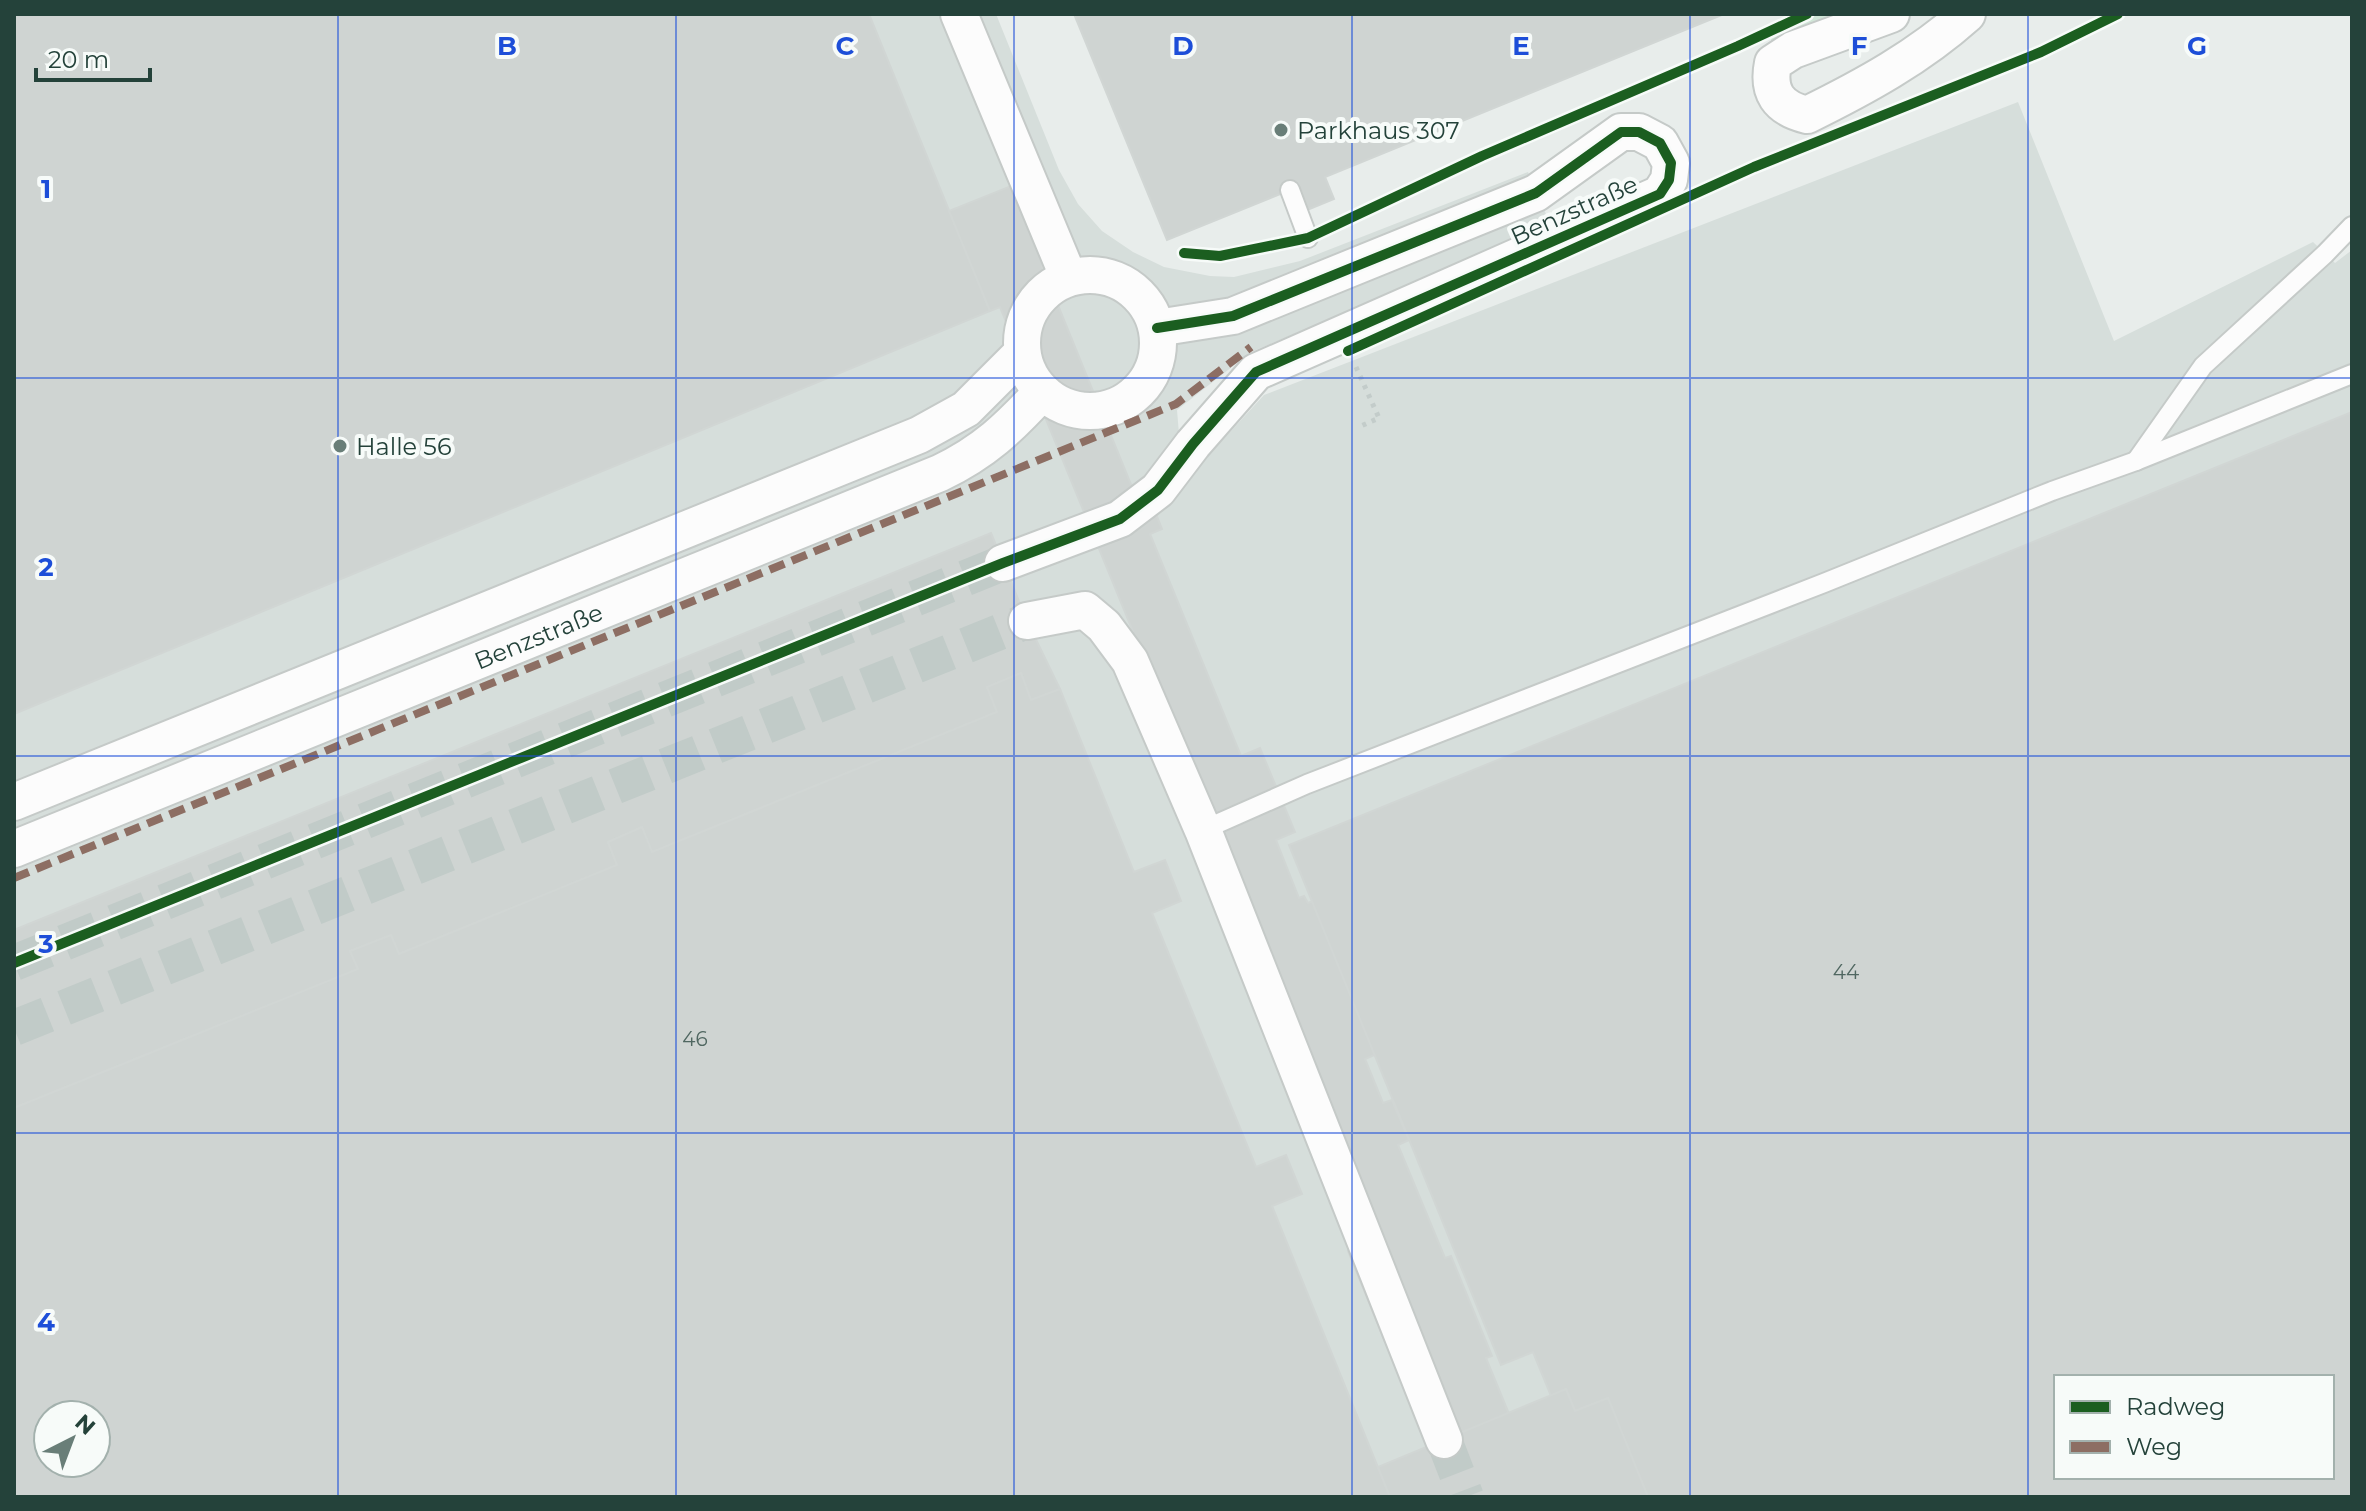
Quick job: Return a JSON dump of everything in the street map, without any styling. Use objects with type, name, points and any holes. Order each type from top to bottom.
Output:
[{"type":"street","points":[[959,14],[1068,276]]},
{"type":"street","points":[[1891,14],[1793,50],[1773,63],[1770,81],[1778,100],[1791,111],[1807,115],[1881,77],[1944,34],[1967,14]]},
{"type":"street","name":"Benzstraße","points":[[1003,563],[1120,519],[1158,490],[1193,444],[1256,372],[1660,194],[1669,180],[1671,163],[1660,143],[1639,132],[1621,132],[1536,193],[1233,316],[1157,328]]},
{"type":"street","points":[[1068,276],[1111,277],[1131,288],[1148,306],[1157,328],[1158,350],[1153,371],[1141,389],[1124,403],[1103,411],[1081,411],[1060,405],[1042,392],[1028,374],[1022,353],[1022,330],[1030,309],[1044,292],[1068,276]]},
{"type":"street","points":[[14,802],[919,435],[966,409],[1022,353]]},
{"type":"street","name":"Benzstraße","points":[[14,849],[940,473],[972,458],[1004,434],[1042,392]]},
{"type":"street","points":[[1027,621],[1085,610],[1104,626],[1130,661],[1203,830],[1444,1440]]},
{"type":"lane","points":[[1290,190],[1308,238]]},
{"type":"lane","points":[[2136,461],[2203,366],[2352,226]]},
{"type":"lane","points":[[1203,830],[1307,784],[2352,374]]},
{"type":"path","points":[[1361,426],[1379,418],[1363,383]]},
{"type":"shaded area","points":[[14,14],[996,14],[1059,170],[1078,204],[1102,231],[1133,252],[1164,267],[1210,276],[1234,277],[1300,261],[1528,172],[1551,226],[1251,352],[1177,410],[1179,434],[1208,456],[1264,395],[2018,102],[2114,341],[2313,242],[2335,263],[2352,250],[2352,1497],[14,1497]]},
{"type":"green space","points":[[1819,14],[1851,14],[1774,50],[1770,37]]},
{"type":"building","name":"Halle 56","points":[[14,14],[869,14],[990,311],[14,714]]},
{"type":"building","name":"Parkhaus 307","points":[[1074,14],[1724,14],[1325,177],[1334,199],[1307,210],[1290,190],[1167,240]]},
{"type":"building","points":[[1021,182],[1054,262],[1042,266],[1134,492],[1145,487],[1162,529],[1150,534],[1241,756],[1260,748],[1295,832],[1276,840],[1299,898],[1304,896],[1308,903],[1323,897],[1386,1050],[1365,1059],[1383,1103],[1392,1100],[1409,1140],[1398,1145],[1445,1258],[1451,1256],[1492,1356],[1486,1358],[1523,1448],[1533,1443],[1550,1486],[1538,1491],[1541,1497],[1481,1497],[1454,1431],[1426,1442],[1348,1251],[1381,1237],[1000,307],[990,311],[949,211]]},
{"type":"building","points":[[2352,412],[2352,1497],[1648,1497],[1608,1398],[1575,1411],[1566,1389],[1551,1396],[1533,1352],[1501,1365],[1289,845]]},
{"type":"building","points":[[991,533],[1027,621],[1060,689],[1031,700],[1021,673],[987,687],[997,712],[652,852],[642,827],[608,842],[617,865],[399,954],[391,935],[350,951],[358,969],[14,1108],[14,930]]},
{"type":"building","points":[[1021,673],[1031,700],[1060,689],[1134,872],[1165,860],[1181,901],[1152,913],[1256,1167],[1286,1155],[1302,1194],[1272,1206],[1390,1497],[14,1497],[14,1108],[358,969],[350,951],[391,935],[399,954],[617,865],[608,842],[642,827],[652,852],[997,712],[987,687]]},
{"type":"building","points":[[1566,1389],[1575,1411],[1608,1398],[1648,1497],[1390,1497],[1378,1467]]},
{"type":"tunnel","points":[[14,963],[1003,563]]},
{"type":"tunnel","points":[[14,1028],[1027,621]]},
{"type":"tunnel","points":[[1444,1440],[1466,1497]]},
{"type":"marked path","points":[[14,878],[1176,404],[1251,347]]},
{"type":"cycle path","points":[[1184,253],[1220,256],[1308,238],[1482,156],[1807,14]]},
{"type":"cycle path","points":[[1348,351],[1754,167],[2041,52],[2118,14]]},
{"type":"cycle path","points":[[14,963],[1003,563],[1120,519],[1158,490],[1193,444],[1256,372],[1660,194],[1669,180],[1671,163],[1660,143],[1639,132],[1621,132],[1536,193],[1233,316],[1157,328]]},
{"type":"place","name":"Parkhaus 307","points":[[1281,130]]},
{"type":"place","name":"Halle 56","points":[[340,446]]}]
